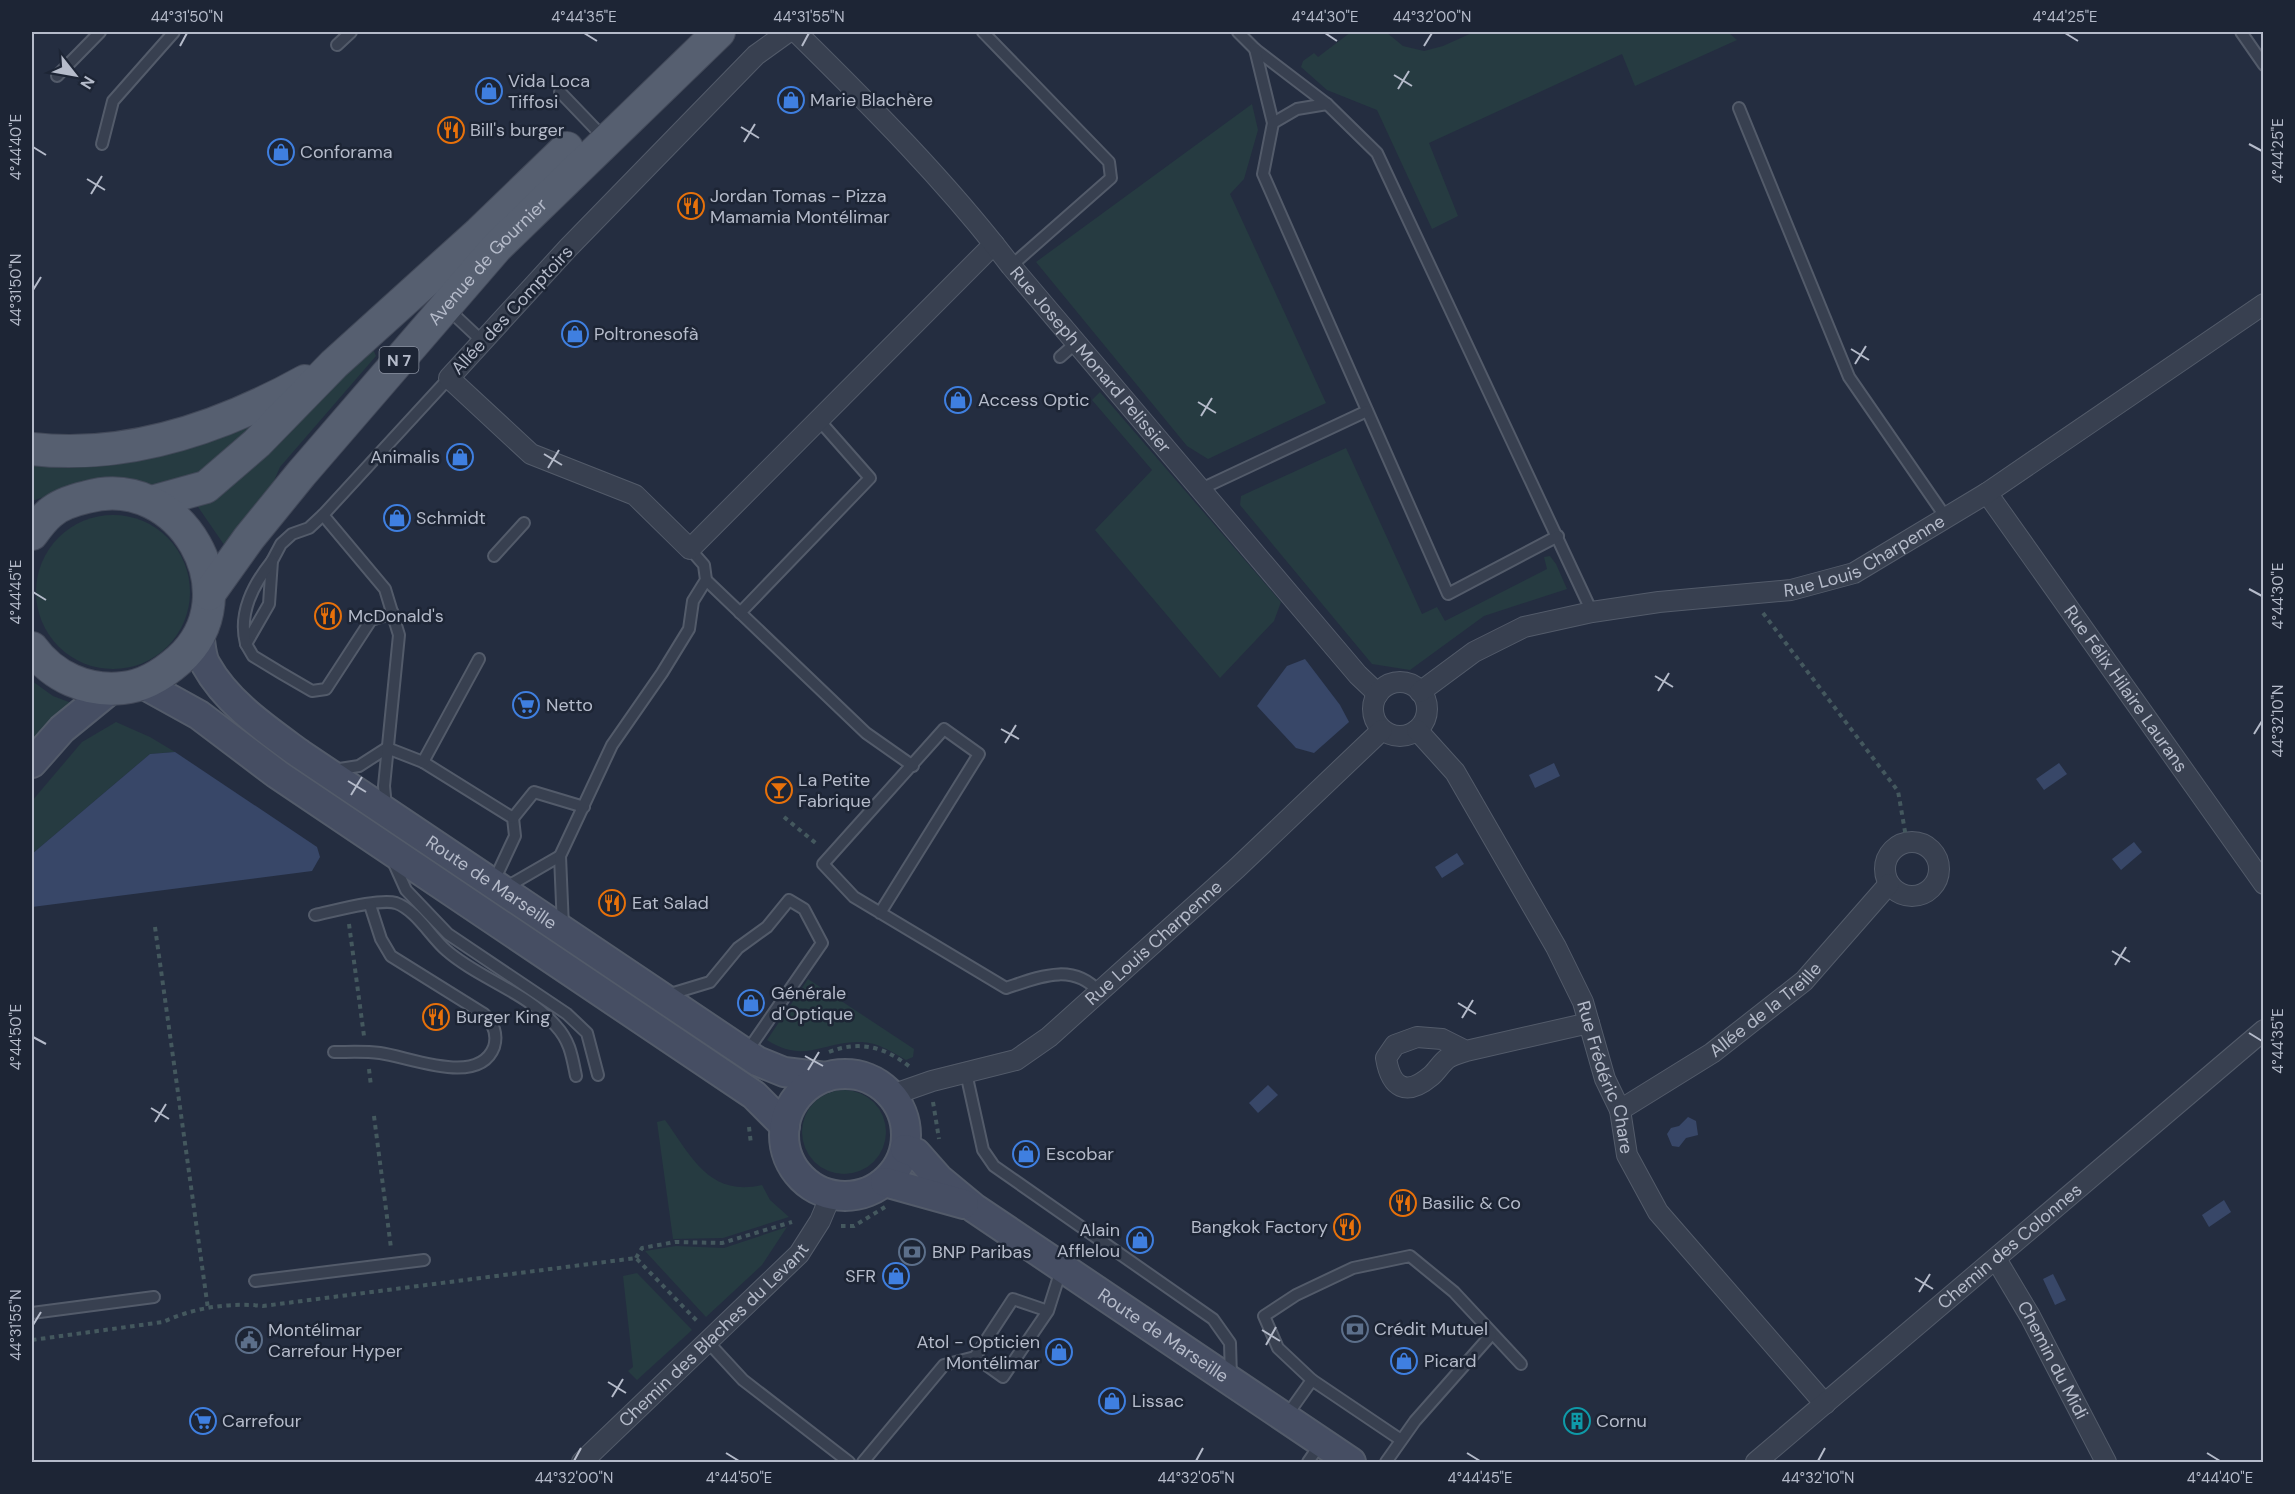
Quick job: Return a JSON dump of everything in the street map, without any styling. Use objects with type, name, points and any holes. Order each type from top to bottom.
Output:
[{"type":"main road","name":"Avenue de Gournier","points":[[209,594],[249,538],[301,474],[497,247],[688,32]]},
{"type":"main road","name":"Avenue de Gournier","points":[[152,502],[206,487],[257,443],[334,364],[480,232],[719,32]]},
{"type":"main road","points":[[301,474],[304,454],[386,356],[391,332],[384,318]]},
{"type":"main road","name":"N 7","points":[[32,449],[84,450],[173,438],[223,422],[267,402],[334,364]]},
{"type":"main road","points":[[32,648],[40,660],[61,676],[85,686],[111,689],[143,684],[172,667],[185,655],[199,634],[206,615],[209,594],[206,566],[194,540],[176,518],[152,502],[126,494],[98,493],[71,501],[38,519]]},
{"type":"main road","name":"Route de Marseille","points":[[199,634],[205,664],[224,690],[248,715],[324,771],[746,1053],[784,1072],[826,1077]]},
{"type":"main road","name":"Route de Marseille","points":[[143,684],[199,715],[277,774],[754,1095],[785,1126]]},
{"type":"main road","points":[[32,763],[62,729],[111,689]]},
{"type":"main road","points":[[889,1192],[905,1149],[904,1121],[892,1095],[878,1083],[862,1076],[844,1074],[826,1077],[809,1085],[796,1098],[787,1115],[785,1126],[786,1152],[794,1169],[804,1181],[831,1196],[889,1192],[974,1208]]},
{"type":"main road","points":[[905,1149],[916,1153],[939,1179],[974,1208]]},
{"type":"main road","name":"Route de Marseille","points":[[974,1208],[1285,1418],[1315,1452],[1351,1462]]},
{"type":"street","name":"Allée des Comptoirs","points":[[690,549],[634,495],[531,454],[448,378],[756,55],[788,32]]},
{"type":"street","name":"Rue Joseph Monard Pelissier","points":[[796,32],[914,153],[994,244],[1358,675],[1378,694]]},
{"type":"street","points":[[690,549],[818,418],[994,244]]},
{"type":"street","name":"Rue Louis Charpenne","points":[[1420,692],[1474,652],[1524,627],[1592,612],[1659,602],[1791,590],[1854,573],[1987,493],[2264,304]]},
{"type":"street","name":"Rue Félix Hilaire Laurans","points":[[1987,493],[2264,884]]},
{"type":"street","points":[[1400,682],[1410,684],[1420,692],[1427,710],[1423,724],[1417,730],[1401,736],[1382,729],[1376,722],[1373,711],[1378,694],[1387,686],[1400,682]]},
{"type":"street","name":"Rue Louis Charpenne","points":[[892,1095],[1016,1060],[1063,1025],[1237,868],[1382,729]]},
{"type":"street","name":"Rue Frédéric Chare","points":[[1417,730],[1455,772],[1556,947],[1583,1002],[1605,1079],[1620,1110],[1627,1155],[1658,1212],[1825,1404]]},
{"type":"street","points":[[1911,841],[1929,847],[1940,863],[1937,882],[1923,895],[1904,896],[1889,884],[1885,865],[1894,848],[1911,841]]},
{"type":"street","name":"Allée de la Treille","points":[[1620,1110],[1712,1053],[1804,981],[1889,884]]},
{"type":"street","points":[[1466,1051],[1589,1023]]},
{"type":"street","name":"Chemin des Colonnes","points":[[1756,1462],[2264,1030]]},
{"type":"street","name":"Chemin des Blaches du Levant","points":[[582,1462],[703,1332],[799,1254],[820,1221],[831,1196]]},
{"type":"street","name":"Chemin du Midi","points":[[1996,1259],[2030,1316],[2106,1462]]},
{"type":"lane","points":[[57,76],[100,32]]},
{"type":"lane","points":[[102,144],[113,100],[174,32]]},
{"type":"lane","points":[[337,45],[351,32]]},
{"type":"lane","points":[[982,32],[1109,162],[1111,178],[1011,266]]},
{"type":"lane","points":[[1238,32],[1255,50],[1327,104],[1377,153],[1592,612]]},
{"type":"lane","points":[[2241,32],[2264,65]]},
{"type":"lane","points":[[1255,50],[1273,123],[1263,174],[1448,594],[1558,536]]},
{"type":"lane","points":[[560,92],[599,132]]},
{"type":"lane","points":[[1273,123],[1298,109],[1327,104]]},
{"type":"lane","points":[[1739,108],[1849,377],[1947,519]]},
{"type":"lane","points":[[445,307],[482,341]]},
{"type":"lane","points":[[1060,357],[1077,342]]},
{"type":"lane","points":[[393,613],[371,620],[326,689],[312,691],[254,656],[246,644],[242,627],[257,579],[272,561],[281,543],[292,534],[309,528],[323,515],[448,378]]},
{"type":"lane","points":[[1201,489],[1367,411]]},
{"type":"lane","points":[[740,613],[870,478],[818,418]]},
{"type":"lane","points":[[323,515],[386,588],[399,635],[384,786],[387,814]]},
{"type":"lane","points":[[494,556],[524,523]]},
{"type":"lane","points":[[690,549],[704,565],[706,580],[866,733],[912,766]]},
{"type":"lane","points":[[246,644],[269,604],[272,561]]},
{"type":"lane","points":[[564,932],[560,856],[612,745],[662,674],[689,629],[693,601],[706,580]]},
{"type":"lane","points":[[423,762],[479,659]]},
{"type":"lane","points":[[880,913],[980,754],[944,729],[823,864],[854,897],[880,913],[1006,988],[1041,976],[1075,974],[1090,982],[1099,992]]},
{"type":"lane","points":[[387,748],[423,762],[513,818]]},
{"type":"lane","points":[[324,771],[359,766],[387,748]]},
{"type":"lane","points":[[497,887],[515,836],[513,818],[534,792],[584,807]]},
{"type":"lane","points":[[387,848],[406,890],[448,933],[567,1014],[587,1033],[598,1074]]},
{"type":"lane","points":[[497,887],[560,856]]},
{"type":"lane","points":[[659,997],[710,982],[738,948],[768,927],[789,900],[804,909],[822,943],[746,1053]]},
{"type":"lane","points":[[315,915],[369,905],[396,903],[408,910],[447,950],[537,1009],[554,1023],[571,1047],[576,1076]]},
{"type":"lane","points":[[334,1052],[379,1053],[456,1069],[481,1064],[495,1044],[493,1023],[484,1014],[392,956],[381,939],[369,905]]},
{"type":"lane","points":[[966,1073],[983,1150],[1000,1171],[1213,1319],[1230,1343],[1231,1382]]},
{"type":"lane","points":[[1401,1440],[1312,1380],[1278,1348],[1264,1316],[1296,1294],[1353,1268],[1410,1256],[1454,1292],[1491,1335],[1521,1364]]},
{"type":"lane","points":[[255,1281],[424,1260]]},
{"type":"lane","points":[[975,1357],[1003,1377],[1050,1305],[1061,1268]]},
{"type":"lane","points":[[32,1313],[154,1297]]},
{"type":"lane","points":[[863,1462],[944,1365],[975,1357],[1013,1299],[1050,1305]]},
{"type":"lane","points":[[703,1332],[743,1380],[849,1462]]},
{"type":"lane","points":[[1386,1462],[1415,1421],[1491,1335]]},
{"type":"lane","points":[[1285,1418],[1312,1380]]},
{"type":"path","points":[[1754,594],[1766,620],[1898,791],[1907,843]]},
{"type":"path","points":[[784,817],[805,831],[830,856]]},
{"type":"path","points":[[349,924],[365,1042]]},
{"type":"path","points":[[156,927],[208,1309]]},
{"type":"path","points":[[367,1059],[371,1086]]},
{"type":"path","points":[[933,1101],[940,1145]]},
{"type":"path","points":[[374,1116],[391,1248]]},
{"type":"path","points":[[837,1226],[854,1226],[889,1192]]},
{"type":"path","points":[[636,1258],[642,1248],[675,1242],[722,1244],[792,1222]]},
{"type":"path","points":[[32,1340],[163,1322],[182,1313],[208,1309],[246,1304],[263,1306],[636,1258]]},
{"type":"path","points":[[636,1258],[703,1332]]},
{"type":"green space","points":[[1351,32],[1386,32],[1403,46],[1424,51],[1443,46],[1474,32],[1728,32],[1737,40],[1635,86],[1622,54],[1429,143],[1458,216],[1432,229],[1377,110],[1327,90],[1301,67],[1303,61],[1314,53],[1318,57]]},
{"type":"green space","points":[[1252,104],[1258,130],[1244,179],[1230,194],[1326,403],[1208,459],[1187,446],[1036,262]]},
{"type":"green space","points":[[372,347],[376,356],[280,467],[264,504],[227,549],[196,504]]},
{"type":"green space","points":[[1100,392],[1281,602],[1274,621],[1220,678],[1095,530],[1152,470],[1092,400]]},
{"type":"green space","points":[[282,409],[235,455],[170,490],[123,480],[93,480],[32,501],[32,459]]},
{"type":"green space","points":[[1346,448],[1422,614],[1437,607],[1445,621],[1547,569],[1544,557],[1550,556],[1556,564],[1567,589],[1484,616],[1410,670],[1372,664],[1240,505],[1241,496]]},
{"type":"green space","points":[[113,515],[128,516],[143,521],[168,537],[184,562],[189,577],[189,607],[184,622],[168,647],[143,663],[128,668],[113,669],[98,668],[83,663],[58,647],[42,622],[37,607],[36,592],[37,577],[42,562],[58,537],[83,521],[98,516]]},
{"type":"green space","points":[[32,681],[53,696],[74,704],[32,746]]},
{"type":"green space","points":[[116,722],[150,737],[175,752],[150,754],[32,854],[32,801],[82,742]]},
{"type":"green space","points":[[808,979],[914,1049],[913,1057],[906,1060],[880,1046],[862,1042],[848,1042],[814,1050],[793,1051],[767,1040]]},
{"type":"green space","points":[[844,1090],[860,1093],[874,1102],[883,1116],[886,1132],[883,1148],[874,1162],[860,1171],[844,1174],[828,1171],[814,1162],[805,1148],[802,1132],[805,1116],[814,1102],[828,1093]]},
{"type":"green space","points":[[665,1120],[704,1171],[728,1185],[744,1187],[762,1185],[770,1200],[789,1217],[723,1238],[673,1239],[657,1122]]},
{"type":"green space","points":[[787,1227],[762,1265],[706,1317],[645,1251],[676,1246],[724,1248]]},
{"type":"green space","points":[[637,1273],[692,1330],[637,1380],[628,1371],[633,1367],[623,1276]]},
{"type":"water","points":[[1305,659],[1340,705],[1349,722],[1314,753],[1296,748],[1257,706],[1287,666]]},
{"type":"water","points":[[175,752],[317,847],[320,857],[312,871],[32,907],[32,854],[150,754]]},
{"type":"water","points":[[1554,763],[1560,776],[1535,788],[1529,775]]},
{"type":"water","points":[[2059,763],[2067,774],[2044,790],[2036,779]]},
{"type":"water","points":[[2134,842],[2142,852],[2121,870],[2112,859]]},
{"type":"water","points":[[1457,853],[1464,864],[1442,878],[1435,867]]},
{"type":"water","points":[[1268,1085],[1278,1095],[1258,1113],[1249,1103]]},
{"type":"water","points":[[1688,1117],[1696,1121],[1698,1135],[1686,1138],[1679,1147],[1672,1146],[1667,1134],[1671,1128],[1679,1126]]},
{"type":"water","points":[[2224,1200],[2231,1212],[2209,1227],[2202,1215]]},
{"type":"water","points":[[2053,1274],[2066,1300],[2055,1305],[2043,1279]]},
{"type":"place","name":"Vida Loca Tiffosi","points":[[489,91]]},
{"type":"place","name":"Marie Blachère","points":[[791,100]]},
{"type":"place","name":"Bill's burger","points":[[451,130]]},
{"type":"place","name":"Conforama","points":[[281,152]]},
{"type":"place","name":"Jordan Tomas - Pizza Mamamia Montélimar","points":[[691,206]]},
{"type":"place","name":"Poltronesofà","points":[[575,334]]},
{"type":"place","name":"Access Optic","points":[[958,400]]},
{"type":"place","name":"Animalis","points":[[460,457]]},
{"type":"place","name":"Schmidt","points":[[397,518]]},
{"type":"place","name":"McDonald's","points":[[328,616]]},
{"type":"place","name":"Netto","points":[[526,705]]},
{"type":"place","name":"La Petite Fabrique","points":[[779,790]]},
{"type":"place","name":"Eat Salad","points":[[612,903]]},
{"type":"place","name":"Générale d'Optique","points":[[751,1003]]},
{"type":"place","name":"Burger King","points":[[436,1017]]},
{"type":"place","name":"Escobar","points":[[1026,1154]]},
{"type":"place","name":"Basilic & Co","points":[[1403,1203]]},
{"type":"place","name":"Bangkok Factory","points":[[1347,1227]]},
{"type":"place","name":"Alain Afflelou","points":[[1140,1240]]},
{"type":"place","name":"BNP Paribas","points":[[912,1252]]},
{"type":"place","name":"SFR","points":[[896,1276]]},
{"type":"place","name":"Crédit Mutuel","points":[[1355,1329]]},
{"type":"place","name":"Montélimar Carrefour Hyper","points":[[249,1340]]},
{"type":"place","name":"Atol - Opticien Montélimar","points":[[1059,1352]]},
{"type":"place","name":"Picard","points":[[1404,1361]]},
{"type":"place","name":"Lissac","points":[[1112,1401]]},
{"type":"place","name":"Carrefour","points":[[203,1421]]},
{"type":"place","name":"Cornu","points":[[1577,1421]]}]
